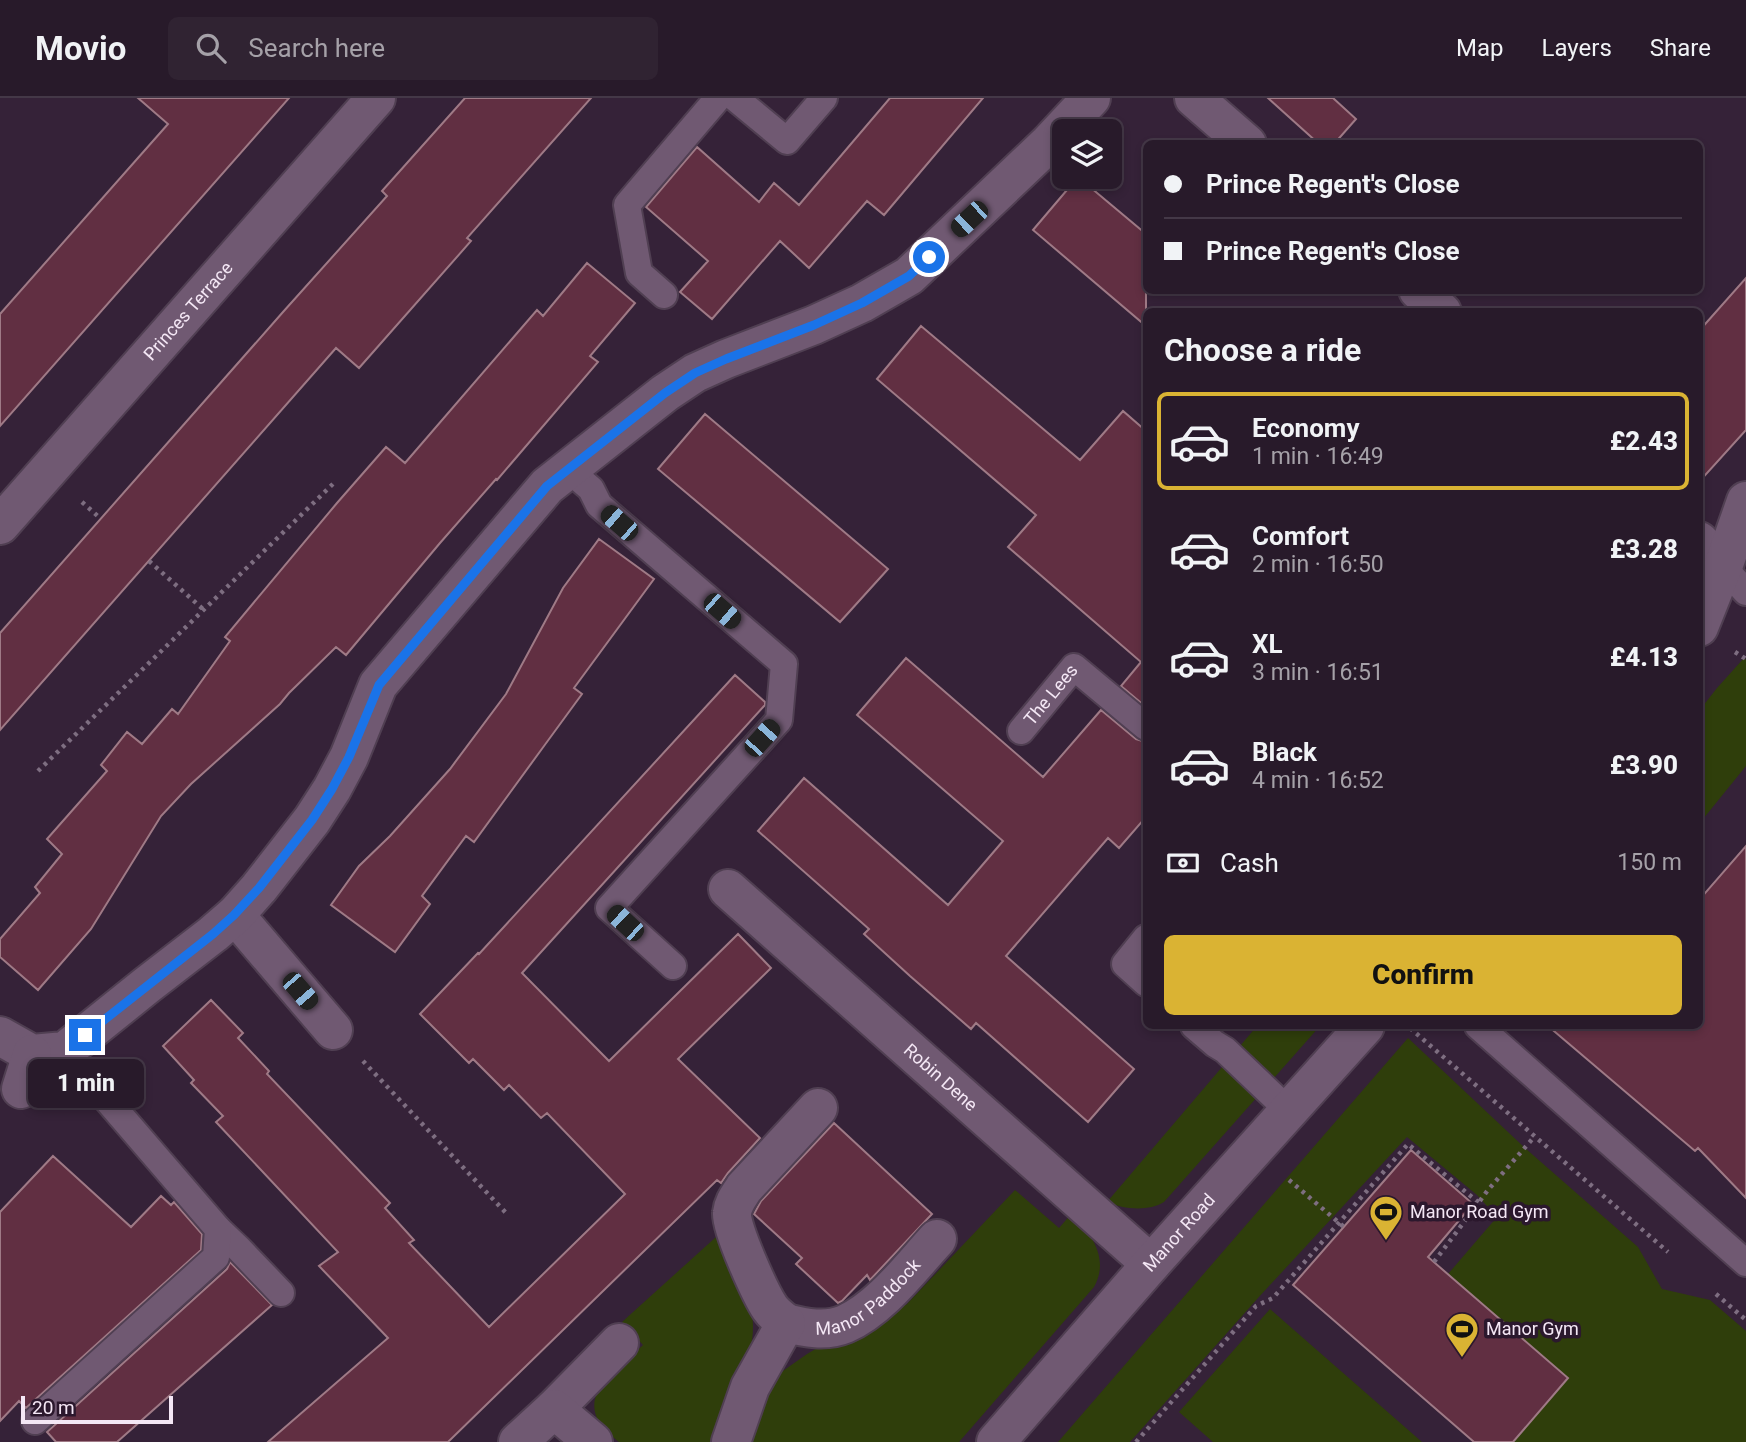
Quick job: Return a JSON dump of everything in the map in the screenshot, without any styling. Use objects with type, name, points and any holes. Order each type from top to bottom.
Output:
[{"type":"street","name":"Princes Terrace","points":[[0,525],[376,98]]},
{"type":"street","points":[[30,1057],[213,934],[234,915],[274,869],[332,789],[349,757],[379,685],[547,486],[665,393],[695,373],[814,325],[862,303],[909,276],[1048,143],[1091,98]]},
{"type":"street","points":[[1194,98],[1242,140]]},
{"type":"street","points":[[1423,294],[1438,308]]},
{"type":"street","points":[[1703,617],[1746,501]]},
{"type":"street","name":"Robin Dene","points":[[728,890],[1151,1264]]},
{"type":"street","points":[[234,915],[333,1030]]},
{"type":"street","name":"Manor Road","points":[[996,1442],[1151,1264],[1363,1029]]},
{"type":"street","name":"Manor Paddock","points":[[818,1108],[744,1188],[732,1212],[734,1227],[763,1297],[772,1311],[786,1323],[816,1328],[844,1324],[886,1295],[937,1239]]},
{"type":"street","name":"Manor Paddock","points":[[731,1442],[750,1387],[786,1323]]},
{"type":"street","points":[[518,1442],[619,1343]]},
{"type":"street","points":[[554,1409],[593,1442]]},
{"type":"lane","points":[[664,295],[639,274],[627,205],[718,98]]},
{"type":"lane","points":[[735,98],[787,141],[824,98]]},
{"type":"lane","points":[[569,470],[591,489],[599,505],[784,664],[779,720],[609,908],[673,966]]},
{"type":"lane","name":"The Lees","points":[[1021,731],[1074,667],[1143,724]]},
{"type":"lane","points":[[1143,942],[1125,964],[1143,980]]},
{"type":"lane","points":[[1198,1029],[1225,1050],[1288,1110]]},
{"type":"lane","points":[[1481,1029],[1746,1263]]},
{"type":"lane","points":[[30,1057],[218,1229],[281,1293]]},
{"type":"lane","points":[[35,1421],[216,1257],[218,1229]]},
{"type":"path","points":[[38,771],[336,481]]},
{"type":"path","points":[[149,561],[204,610]]},
{"type":"path","points":[[1410,1029],[1674,1257]]},
{"type":"path","points":[[333,1030],[507,1214]]},
{"type":"path","points":[[1434,1262],[1488,1190],[1535,1136]]},
{"type":"path","points":[[1136,1442],[1256,1306],[1273,1298],[1408,1144],[1479,1203]]},
{"type":"path","points":[[1283,1175],[1344,1227]]},
{"type":"path","points":[[1715,1293],[1746,1320]]},
{"type":"green space","points":[[1744,658],[1746,766],[1703,819],[1703,706]]},
{"type":"green space","points":[[1254,1029],[1317,1029],[1164,1202],[1151,1207],[1135,1208],[1107,1202]]},
{"type":"green space","points":[[1408,1038],[1525,1148],[1638,1247],[1662,1289],[1710,1300],[1746,1331],[1746,1442],[1513,1442],[1448,1274],[1497,1217],[1477,1195],[1407,1137],[1130,1442],[1058,1442]]},
{"type":"green space","points":[[1015,1190],[1059,1228],[1072,1213],[1086,1229],[1096,1247],[1100,1266],[1098,1276],[1094,1287],[959,1442],[743,1442],[767,1388],[780,1373],[899,1300],[906,1305]]},
{"type":"green space","points":[[716,1237],[747,1299],[753,1325],[743,1377],[719,1442],[619,1442],[599,1422],[595,1399],[606,1379],[643,1345],[622,1322]]},
{"type":"green space","points":[[1270,1309],[1422,1442],[1213,1442],[1179,1412]]},
{"type":"building","points":[[138,98],[289,98],[0,426],[0,314],[168,124]]},
{"type":"building","points":[[465,98],[591,98],[467,238],[471,241],[359,368],[336,348],[0,730],[0,633],[387,196],[382,191]]},
{"type":"building","points":[[890,98],[983,98],[884,215],[867,201],[809,268],[780,241],[712,319],[680,292],[708,261],[646,207],[697,147],[759,202],[774,183],[799,205]]},
{"type":"building","points":[[1268,98],[1333,98],[1356,119],[1338,140],[1315,140]]},
{"type":"building","points":[[1068,189],[1092,189],[1143,231],[1143,294],[1146,294],[1146,308],[1143,308],[1143,323],[1033,230]]},
{"type":"building","points":[[587,263],[635,303],[590,356],[598,362],[346,655],[336,647],[280,704],[191,784],[161,816],[91,929],[38,990],[0,957],[0,939],[40,893],[35,887],[62,854],[47,839],[107,771],[101,765],[127,732],[142,744],[172,709],[178,714],[230,641],[225,637],[386,447],[405,463],[537,310],[543,316]]},
{"type":"building","points":[[1746,278],[1746,430],[1703,478],[1703,326]]},
{"type":"building","points":[[921,326],[1080,460],[1123,411],[1143,428],[1143,704],[1121,686],[1141,662],[1008,547],[1036,515],[877,379]]},
{"type":"building","points":[[705,414],[888,569],[840,622],[658,469]]},
{"type":"building","points":[[599,539],[654,579],[574,688],[582,694],[474,842],[466,836],[422,896],[430,904],[395,952],[331,905],[359,866],[450,769],[506,694],[563,588]]},
{"type":"building","points":[[906,658],[1043,777],[1101,710],[1136,739],[1143,741],[1143,820],[1119,848],[1108,838],[1006,956],[1134,1069],[1088,1122],[976,1023],[971,1029],[910,976],[864,934],[869,929],[758,831],[804,778],[948,905],[1003,841],[857,715]]},
{"type":"building","points":[[735,675],[765,702],[765,705],[522,973],[609,1061],[738,934],[771,968],[678,1059],[760,1138],[721,1183],[717,1180],[448,1442],[268,1442],[388,1338],[319,1266],[338,1252],[216,1122],[223,1116],[191,1083],[194,1080],[163,1046],[211,1000],[243,1033],[238,1038],[269,1071],[267,1074],[390,1203],[385,1208],[414,1240],[409,1243],[489,1327],[625,1194],[547,1113],[541,1118],[509,1085],[504,1090],[473,1059],[469,1063],[420,1014],[479,954]]},
{"type":"building","points":[[1746,846],[1746,1198],[1698,1148],[1695,1151],[1552,1029],[1703,1029],[1703,895]]},
{"type":"building","points":[[834,1123],[932,1214],[870,1280],[867,1275],[838,1303],[796,1264],[802,1258],[754,1214],[761,1201]]},
{"type":"building","points":[[1411,1150],[1473,1204],[1428,1257],[1568,1378],[1513,1442],[1474,1442],[1293,1285]]},
{"type":"building","points":[[53,1156],[131,1227],[161,1196],[171,1205],[174,1202],[202,1234],[201,1250],[26,1408],[19,1401],[0,1421],[0,1212]]},
{"type":"building","points":[[230,1262],[272,1305],[117,1442],[56,1442],[47,1432],[227,1269]]},
{"type":"place","name":"Manor Road Gym","points":[[1386,1242]]},
{"type":"place","name":"Manor Gym","points":[[1462,1359]]},
{"type":"route","points":[[85,1035],[213,934],[259,888],[312,820],[332,789],[349,757],[379,685],[547,486],[665,393],[695,373],[862,303],[909,276],[929,257]]}]
